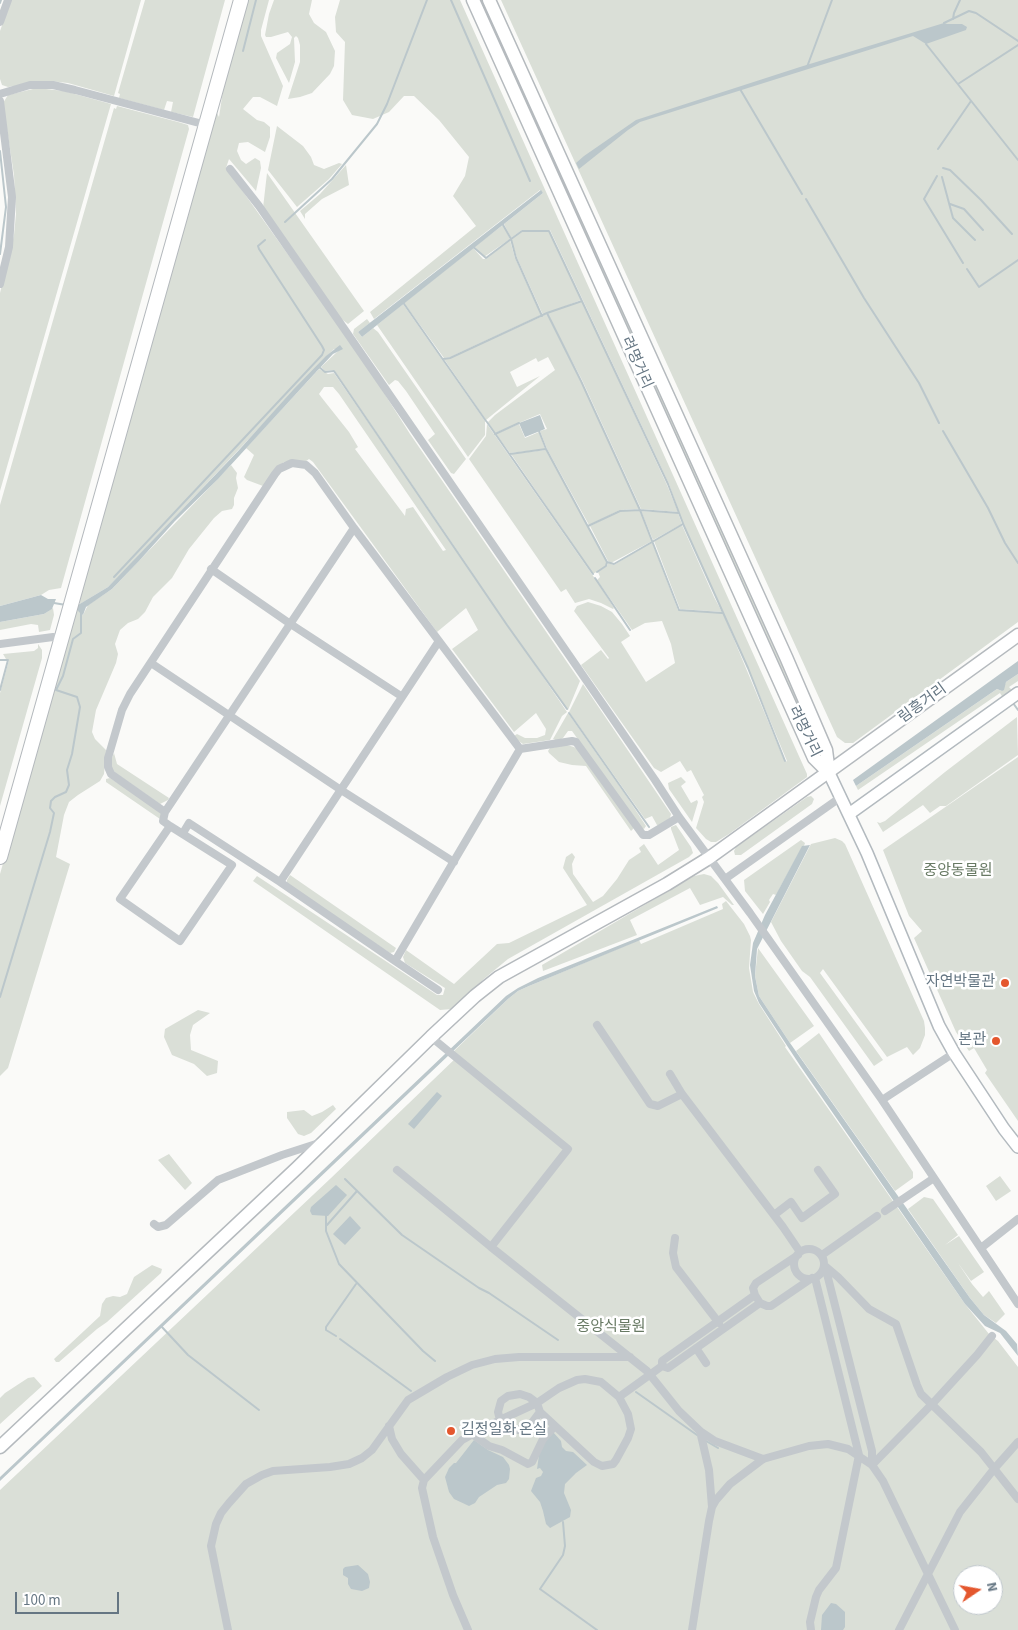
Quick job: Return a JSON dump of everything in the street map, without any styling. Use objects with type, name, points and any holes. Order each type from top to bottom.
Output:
[{"type":"highway","points":[[202,126],[232,0]]},
{"type":"highway","points":[[0,857],[69,595],[202,126],[241,0]]},
{"type":"highway","points":[[0,822],[53,638],[64,613]]},
{"type":"main road","name":"려명거리","points":[[473,0],[814,758],[829,773]]},
{"type":"main road","name":"려명거리","points":[[489,0],[793,674],[826,750],[829,773]]},
{"type":"main road","name":"림흥거리","points":[[0,1447],[475,996],[499,977],[709,858],[1018,635]]},
{"type":"street","points":[[0,22],[8,0]]},
{"type":"street","points":[[0,94],[30,85],[53,85],[202,126]]},
{"type":"street","points":[[0,101],[12,197],[10,240],[0,284]]},
{"type":"street","points":[[230,170],[258,206],[339,322],[679,817],[882,1100],[1018,1304]]},
{"type":"street","points":[[165,812],[111,774],[108,767],[108,758],[122,710],[130,694],[211,569],[275,474],[279,469],[292,463],[306,465],[315,473],[520,749]]},
{"type":"street","points":[[170,826],[120,899],[180,941],[232,865],[183,833],[163,822],[165,812],[354,528]]},
{"type":"street","points":[[211,569],[289,623],[401,696]]},
{"type":"street","points":[[0,644],[53,638]]},
{"type":"street","points":[[280,882],[439,641]]},
{"type":"street","points":[[151,663],[341,790],[454,862]]},
{"type":"street","points":[[849,814],[1018,693]]},
{"type":"street","points":[[520,749],[576,742],[643,835],[652,833],[679,817]]},
{"type":"street","points":[[395,961],[520,749]]},
{"type":"street","points":[[829,773],[849,814],[935,1017],[954,1053],[1018,1147]]},
{"type":"street","points":[[725,879],[841,797]]},
{"type":"street","points":[[183,833],[190,824],[280,882],[438,990]]},
{"type":"street","points":[[598,1025],[650,1104],[658,1106],[682,1094]]},
{"type":"street","points":[[430,1037],[568,1149],[491,1247]]},
{"type":"street","points":[[882,1100],[954,1053]]},
{"type":"street","points":[[670,1074],[682,1094],[774,1215],[799,1254]]},
{"type":"street","points":[[154,1224],[158,1227],[166,1225],[218,1180],[282,1155],[323,1142]]},
{"type":"street","points":[[397,1170],[650,1374],[679,1411],[700,1431],[715,1440],[763,1459]]},
{"type":"street","points":[[774,1215],[791,1202],[802,1218],[835,1194],[818,1170]]},
{"type":"street","points":[[885,1211],[934,1178]]},
{"type":"street","points":[[822,1255],[877,1216]]},
{"type":"street","points":[[981,1248],[1018,1219]]},
{"type":"street","points":[[675,1238],[672,1253],[676,1267],[724,1329]]},
{"type":"street","points":[[825,1266],[822,1272],[776,1304],[766,1306],[760,1303],[755,1296],[753,1288],[756,1283],[808,1249],[822,1255],[825,1266],[872,1450],[872,1465]]},
{"type":"street","points":[[799,1254],[795,1261],[796,1270],[803,1278],[813,1278]]},
{"type":"street","points":[[825,1266],[869,1309],[896,1324],[917,1385],[925,1399],[933,1404],[981,1452],[1018,1498]]},
{"type":"street","points":[[810,1630],[811,1615],[816,1597],[819,1590],[836,1568],[859,1455],[813,1278]]},
{"type":"street","points":[[619,1397],[662,1366],[662,1361],[755,1296]]},
{"type":"street","points":[[662,1366],[668,1368],[760,1303]]},
{"type":"street","points":[[872,1465],[933,1404],[992,1336]]},
{"type":"street","points":[[696,1348],[706,1363]]},
{"type":"street","points":[[228,1630],[211,1546],[216,1524],[228,1502],[246,1484],[268,1472],[330,1467],[355,1462],[372,1450],[408,1400],[456,1372],[482,1362],[526,1356],[630,1357]]},
{"type":"street","points":[[468,1630],[453,1595],[433,1537],[422,1488],[424,1480],[462,1440],[500,1420],[536,1403],[568,1383],[585,1379],[601,1382],[619,1397],[628,1414],[631,1429],[613,1464],[608,1466],[598,1465],[540,1412],[536,1403],[523,1394],[508,1396],[501,1402],[498,1412],[500,1420],[509,1429],[518,1430],[531,1424],[540,1412]]},
{"type":"street","points":[[389,1426],[396,1447],[424,1480]]},
{"type":"street","points":[[472,1434],[490,1446],[502,1450],[528,1464],[532,1462],[542,1439],[555,1426]]},
{"type":"street","points":[[692,1630],[712,1507],[709,1470],[700,1431]]},
{"type":"street","points":[[899,1630],[960,1512],[1018,1442]]},
{"type":"street","points":[[712,1507],[730,1484],[763,1459],[809,1446],[828,1444],[848,1449],[872,1465],[883,1481],[955,1630]]},
{"type":"green space","points":[[11,0],[141,0],[114,96],[68,83],[50,81],[8,87],[2,85],[0,79],[0,31]]},
{"type":"green space","points":[[145,0],[225,0],[193,117],[171,112],[173,102],[167,101],[164,110],[119,98],[120,94],[118,93]]},
{"type":"green space","points":[[247,0],[269,0],[261,36],[283,86],[277,106],[260,97],[253,97],[243,109],[270,127],[270,137],[265,152],[248,142],[239,143],[237,151],[241,160],[246,164],[255,158],[260,161],[261,168],[256,191],[229,159],[226,168],[360,355],[410,434],[580,681],[568,710],[522,646],[567,712],[562,716],[550,740],[523,744],[517,740],[514,736],[517,734],[525,738],[537,738],[545,735],[546,729],[536,713],[514,732],[452,649],[478,630],[466,608],[437,632],[313,462],[309,459],[305,462],[284,462],[276,468],[263,486],[244,477],[254,455],[246,448],[319,369],[328,374],[334,373],[478,581],[334,370],[325,371],[321,367],[338,351],[334,349],[125,570],[108,587],[80,604],[79,601],[91,556],[216,111],[219,117],[224,84]],"holes":[[[324,387],[333,387],[339,394],[446,550],[443,551],[413,507],[406,509],[405,516],[355,449],[358,447],[349,432],[319,394]]]},
{"type":"green space","points":[[274,0],[312,0],[309,14],[314,23],[326,32],[335,51],[334,66],[330,74],[312,93],[288,99],[300,62],[300,45],[296,36],[294,38],[295,62],[289,83],[276,58],[277,53],[290,44],[292,37],[288,32],[271,37],[266,37],[265,35]]},
{"type":"green space","points":[[340,0],[460,0],[807,774],[807,777],[716,842],[706,839],[696,828],[704,802],[702,797],[704,795],[691,770],[687,772],[680,761],[661,772],[654,768],[581,665],[601,650],[609,658],[574,611],[577,606],[588,602],[612,612],[622,624],[630,636],[621,642],[646,682],[675,663],[671,644],[662,621],[645,623],[632,630],[597,580],[600,577],[598,572],[607,566],[608,563],[614,565],[652,542],[678,610],[723,613],[785,762],[787,761],[748,668],[684,526],[669,484],[550,230],[522,230],[511,238],[504,224],[543,193],[540,190],[374,319],[370,312],[476,226],[453,196],[465,176],[469,157],[439,120],[414,96],[404,96],[389,112],[373,119],[352,115],[343,100],[345,42],[336,32],[335,17]]},
{"type":"green space","points":[[478,0],[483,0],[554,158],[550,160]]},
{"type":"green space","points":[[501,0],[1018,0],[1018,622],[853,743],[845,743],[837,737]]},
{"type":"green space","points":[[37,88],[64,91],[111,104],[0,491],[0,293],[14,235],[16,214],[14,175],[3,103],[8,95]]},
{"type":"green space","points":[[117,106],[188,125],[189,129],[61,588],[0,606],[0,505],[114,108],[116,109]]},
{"type":"green space","points":[[277,126],[303,146],[314,165],[324,169],[339,163],[342,164],[329,179],[297,207],[268,170]]},
{"type":"green space","points":[[346,165],[349,185],[322,199],[305,214],[305,219],[300,211],[320,194]]},
{"type":"green space","points":[[267,173],[364,311],[348,324],[340,318],[263,208]]},
{"type":"green space","points":[[574,203],[821,752],[817,754],[570,205]]},
{"type":"green space","points":[[503,225],[510,239],[484,257],[474,247]]},
{"type":"green space","points":[[522,231],[549,231],[581,300],[543,315],[517,258],[511,239]]},
{"type":"green space","points":[[510,240],[515,258],[541,315],[450,357],[444,358],[404,303],[473,248],[483,259],[486,259]]},
{"type":"green space","points":[[582,301],[678,512],[641,509],[582,380],[554,327],[548,313]]},
{"type":"green space","points":[[403,304],[485,421],[485,435],[468,457],[377,325]]},
{"type":"green space","points":[[547,314],[581,381],[639,509],[620,510],[589,525],[547,449],[540,431],[547,429],[540,414],[495,433],[488,422],[555,370],[548,357],[538,362],[536,358],[510,372],[517,387],[540,376],[486,420],[444,359]]},
{"type":"green space","points":[[367,319],[370,323],[358,332],[362,337],[373,328],[378,332],[466,459],[454,474],[451,473],[428,440],[435,434],[406,391],[398,381],[395,380],[389,385],[353,334],[354,329]]},
{"type":"green space","points":[[487,424],[596,580],[613,609],[589,599],[575,603],[566,589],[561,592],[469,459],[486,436]]},
{"type":"green space","points":[[519,424],[525,438],[539,432],[545,449],[510,453],[496,434]]},
{"type":"green space","points":[[546,450],[607,562],[606,566],[593,574],[511,454]]},
{"type":"green space","points":[[231,465],[237,473],[238,488],[232,509],[222,511],[214,518],[189,549],[172,578],[153,597],[145,612],[138,619],[128,623],[120,630],[115,644],[118,654],[116,663],[96,710],[92,732],[95,739],[106,750],[104,774],[100,781],[69,802],[64,815],[56,857],[70,864],[8,1068],[0,1076],[0,874],[73,619],[77,609],[83,615],[88,605],[112,589]]},
{"type":"green space","points":[[620,511],[640,511],[652,541],[611,563],[608,561],[590,526]]},
{"type":"green space","points":[[641,511],[678,513],[682,524],[653,540]]},
{"type":"green space","points":[[682,525],[722,612],[680,609],[654,541]]},
{"type":"green space","points":[[53,608],[54,615],[50,630],[39,632],[38,625],[31,624],[0,630],[0,622],[44,614]]},
{"type":"green space","points":[[38,644],[42,650],[42,658],[0,806],[0,693],[9,660],[3,654],[34,651],[38,648]]},
{"type":"green space","points":[[1018,674],[1018,681],[1009,687],[1013,691],[1003,698],[1000,693],[858,790],[856,786],[997,689],[1002,691],[1006,682]]},
{"type":"green space","points":[[583,684],[671,814],[670,818],[660,826],[657,825],[652,816],[645,819],[569,712]]},
{"type":"green space","points":[[568,713],[646,826],[644,829],[640,827],[572,731],[568,731],[558,741],[553,739]]},
{"type":"green space","points":[[1017,717],[1018,755],[946,806],[940,806],[930,813],[923,805],[883,832],[877,822],[885,821]]},
{"type":"green space","points":[[567,745],[580,751],[634,828],[631,831],[586,766],[559,762],[548,751],[550,748]]},
{"type":"green space","points":[[114,753],[117,764],[169,798],[168,800],[160,804],[111,769],[110,763]]},
{"type":"green space","name":"중앙동물원","points":[[1018,757],[1018,1121],[985,1073],[987,1070],[974,1048],[969,1051],[956,1032],[914,938],[922,931],[909,916],[883,850]]},
{"type":"green space","points":[[681,777],[686,782],[681,786],[691,803],[697,800],[698,802],[692,822],[669,789],[668,783]]},
{"type":"green space","points":[[110,778],[162,812],[160,819],[106,782],[106,779]]},
{"type":"green space","points":[[811,796],[814,799],[812,804],[741,855],[735,855],[736,847]]},
{"type":"green space","points":[[676,825],[691,847],[693,853],[689,857],[508,959],[452,1009],[440,1010],[253,881],[257,876],[437,995],[443,995],[445,988],[405,963],[403,957],[406,950],[454,984],[497,944],[509,943],[587,905],[563,868],[566,857],[572,853],[575,857],[572,864],[573,874],[593,902],[603,896],[629,860],[641,852],[639,848],[644,844],[658,865],[679,850],[671,829],[671,827]]},
{"type":"green space","points":[[835,838],[845,844],[924,1021],[925,1035],[920,1048],[913,1055],[907,1047],[887,1057],[823,969],[820,973],[883,1060],[874,1066],[810,977],[802,971],[781,941],[771,922],[811,844]]},
{"type":"green space","points":[[801,840],[805,843],[804,846],[776,895],[773,894],[769,900],[770,902],[763,914],[745,891],[744,880]]},
{"type":"green space","points":[[704,874],[711,876],[718,883],[734,905],[723,897],[700,905],[690,888],[630,920],[637,935],[543,971],[542,965],[694,876]]},
{"type":"green space","points":[[290,875],[396,948],[394,952],[390,953],[287,885]]},
{"type":"green space","name":"중앙식물원","points":[[726,901],[744,924],[750,936],[749,968],[753,992],[785,1047],[965,1304],[1018,1367],[1018,1630],[0,1630],[0,1490],[458,1056],[453,1052],[508,999],[518,991],[529,986],[639,940],[641,944],[723,909],[722,904]]},
{"type":"green space","points":[[758,948],[814,1026],[790,1043],[759,996],[755,976]]},
{"type":"green space","points":[[198,1010],[210,1013],[193,1025],[190,1035],[191,1050],[218,1061],[217,1073],[207,1076],[194,1064],[172,1055],[164,1037],[165,1029]]},
{"type":"green space","points":[[819,1033],[913,1172],[913,1178],[895,1191],[796,1051]]},
{"type":"green space","points":[[333,1105],[336,1109],[311,1133],[304,1136],[298,1134],[287,1118],[287,1112],[304,1110],[312,1116]]},
{"type":"green space","points":[[169,1154],[192,1183],[185,1190],[158,1160]]},
{"type":"green space","points":[[1000,1176],[1011,1191],[996,1201],[986,1186]]},
{"type":"green space","points":[[924,1197],[933,1199],[958,1235],[945,1245],[959,1236],[984,1272],[971,1281],[958,1263],[972,1284],[983,1297],[989,1291],[1005,1314],[996,1323],[984,1315],[970,1298],[908,1209]]},
{"type":"green space","points":[[152,1265],[162,1269],[161,1273],[107,1322],[59,1362],[56,1362],[54,1359],[100,1316],[102,1304],[106,1298],[120,1297],[127,1294],[134,1277]]},
{"type":"green space","points":[[34,1377],[42,1386],[0,1424],[0,1398],[28,1378]]},
{"type":"shaded area","points":[[944,23],[962,24],[967,27],[966,30],[926,44],[913,36],[640,122],[579,169],[576,163],[636,120]]},
{"type":"shaded area","points":[[541,190],[543,193],[362,337],[358,332]]},
{"type":"shaded area","points":[[340,345],[343,349],[333,354],[218,479],[175,521],[112,589],[86,607],[83,615],[79,612],[77,609],[78,605],[108,587],[239,450],[293,390],[326,356]]},
{"type":"shaded area","points":[[540,415],[545,429],[525,437],[519,423]]},
{"type":"shaded area","points":[[41,595],[48,599],[56,599],[52,609],[44,614],[0,622],[0,606]]},
{"type":"shaded area","points":[[1018,661],[1018,674],[1006,682],[1004,690],[997,689],[856,786],[853,780]]},
{"type":"shaded area","points":[[810,845],[757,949],[755,976],[759,996],[790,1043],[970,1298],[984,1315],[1006,1331],[1017,1344],[1018,1356],[1000,1333],[985,1326],[965,1304],[801,1067],[759,1003],[754,991],[750,965],[753,943],[765,915],[802,846]]},
{"type":"shaded area","points":[[717,906],[718,908],[529,986],[518,991],[508,999],[0,1481],[0,1477],[506,996],[538,978]]},
{"type":"shaded area","points":[[437,1092],[442,1096],[414,1129],[408,1124]]},
{"type":"shaded area","points":[[336,1185],[347,1195],[328,1216],[312,1215],[311,1207]]},
{"type":"shaded area","points":[[350,1216],[361,1228],[345,1245],[333,1234]]},
{"type":"shaded area","points":[[553,1432],[561,1441],[562,1447],[566,1451],[573,1452],[587,1465],[565,1484],[564,1493],[571,1510],[570,1517],[550,1528],[546,1524],[540,1502],[531,1491],[536,1478],[541,1476],[543,1472],[540,1468],[537,1469],[540,1448]]},
{"type":"shaded area","points":[[474,1440],[488,1450],[503,1457],[510,1469],[509,1479],[506,1483],[497,1485],[469,1506],[454,1499],[449,1492],[445,1477],[449,1468],[456,1463]]},
{"type":"shaded area","points":[[358,1565],[368,1574],[370,1582],[369,1588],[362,1591],[351,1589],[348,1584],[348,1578],[343,1575],[345,1567]]},
{"type":"shaded area","points":[[831,1603],[836,1604],[845,1612],[845,1627],[843,1630],[821,1630],[822,1615]]},
{"type":"waterway","points":[[243,51],[256,0]]},
{"type":"waterway","points":[[285,222],[332,179],[377,124],[387,104],[427,0]]},
{"type":"waterway","points":[[451,0],[530,181]]},
{"type":"waterway","points":[[807,67],[832,0]]},
{"type":"waterway","points":[[953,19],[960,0]]},
{"type":"waterway","points":[[944,23],[969,11],[976,13],[1018,41]]},
{"type":"waterway","points":[[926,44],[1018,160]]},
{"type":"waterway","points":[[958,84],[1018,45]]},
{"type":"waterway","points":[[740,89],[802,194]]},
{"type":"waterway","points":[[938,149],[971,101]]},
{"type":"waterway","points":[[0,151],[6,207],[0,254]]},
{"type":"waterway","points":[[943,168],[950,170],[1012,234]]},
{"type":"waterway","points":[[937,176],[924,199],[963,263]]},
{"type":"waterway","points":[[942,177],[953,218],[975,240]]},
{"type":"waterway","points":[[806,199],[864,298],[919,383],[939,423]]},
{"type":"waterway","points":[[950,204],[964,209],[983,230]]},
{"type":"waterway","points":[[502,223],[511,239],[522,231],[549,231],[668,484],[684,526],[748,668],[785,761]]},
{"type":"waterway","points":[[472,246],[486,258],[511,239],[516,258],[542,316]]},
{"type":"waterway","points":[[114,577],[322,355],[324,350],[322,346],[259,249],[258,246],[265,240]]},
{"type":"waterway","points":[[967,269],[979,287],[1018,260]]},
{"type":"waterway","points":[[402,301],[486,421]]},
{"type":"waterway","points":[[443,359],[450,358],[547,313],[582,301]]},
{"type":"waterway","points":[[547,313],[581,381],[640,510],[679,610],[722,613]]},
{"type":"waterway","points":[[319,367],[325,372],[334,371],[507,625],[567,709]]},
{"type":"waterway","points":[[487,422],[593,574]]},
{"type":"waterway","points":[[495,434],[519,423]]},
{"type":"waterway","points":[[539,431],[546,449]]},
{"type":"waterway","points":[[943,431],[1018,563]]},
{"type":"waterway","points":[[510,454],[546,449],[607,562],[606,566],[597,572]]},
{"type":"waterway","points":[[588,526],[620,511],[640,510],[679,513]]},
{"type":"waterway","points":[[607,562],[614,564],[683,524]]},
{"type":"waterway","points":[[595,578],[630,630]]},
{"type":"waterway","points":[[54,603],[66,605]]},
{"type":"waterway","points":[[0,997],[50,832],[54,813],[50,808],[51,801],[66,792],[69,785],[67,770],[72,754],[80,707],[77,697],[56,690],[63,676],[73,639],[81,633],[81,613]]},
{"type":"waterway","points":[[0,660],[8,660],[0,690]]},
{"type":"waterway","points":[[1013,703],[1018,710]]},
{"type":"waterway","points":[[569,713],[649,827]]},
{"type":"waterway","points":[[345,1179],[402,1235],[558,1340]]},
{"type":"waterway","points":[[327,1225],[357,1191]]},
{"type":"waterway","points":[[326,1216],[326,1231],[339,1264],[435,1361]]},
{"type":"waterway","points":[[336,1336],[326,1330],[326,1327],[356,1284]]},
{"type":"waterway","points":[[161,1326],[188,1355],[259,1410]]},
{"type":"waterway","points":[[340,1339],[411,1391]]},
{"type":"waterway","points":[[636,1392],[697,1435]]},
{"type":"waterway","points":[[706,1441],[718,1448]]},
{"type":"waterway","points":[[563,1522],[565,1546],[563,1555],[540,1589],[597,1630]]},
{"type":"place","name":"자연박물관","points":[[1005,983]]},
{"type":"place","name":"본관","points":[[996,1041]]},
{"type":"place","name":"김정일화 온실","points":[[451,1431]]}]
